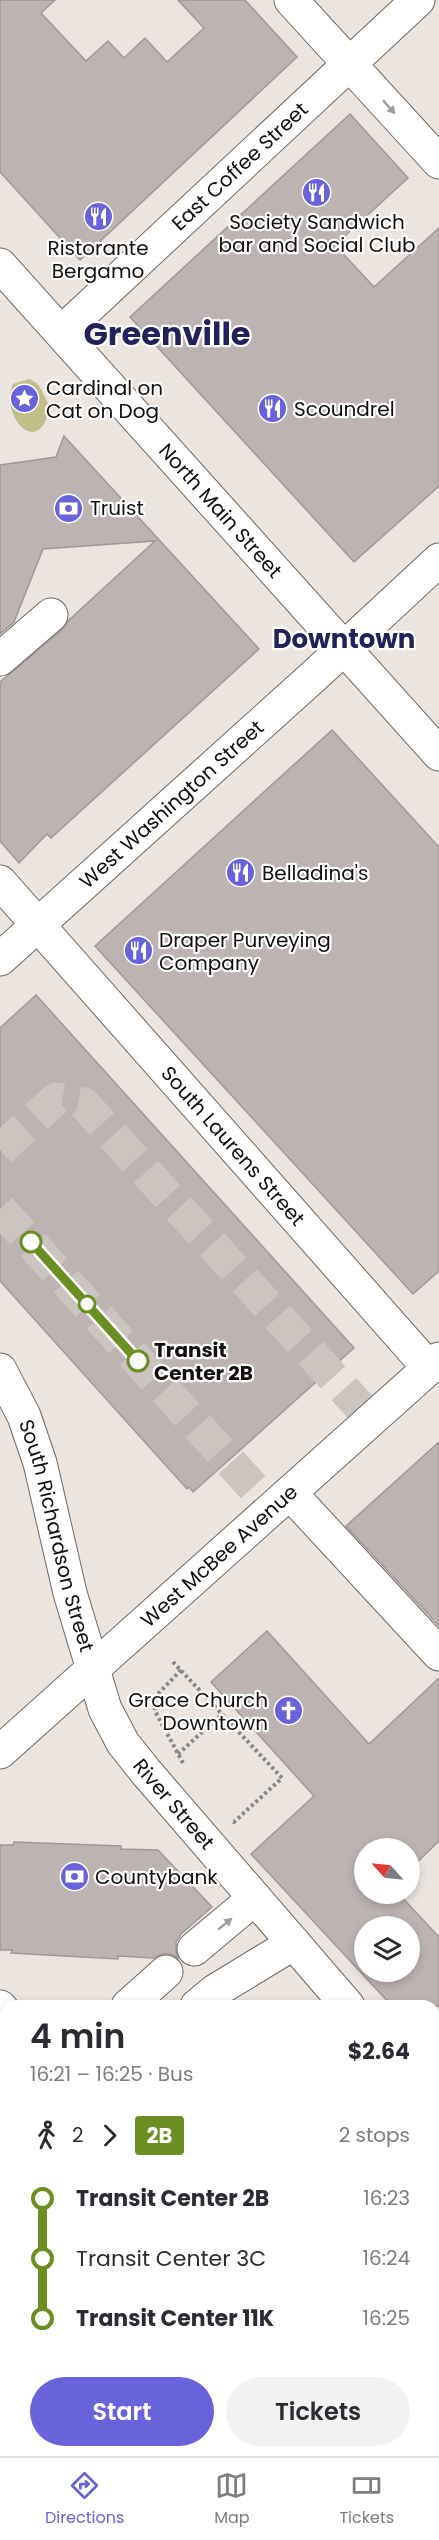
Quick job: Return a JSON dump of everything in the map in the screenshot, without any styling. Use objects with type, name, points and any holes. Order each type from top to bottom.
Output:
[{"type":"street","points":[[291,0],[439,162]]},
{"type":"street","name":"East Coffee Street","points":[[62,332],[418,0]]},
{"type":"street","name":"North Main Street","points":[[0,265],[439,754]]},
{"type":"street","name":"West Washington Street","points":[[0,959],[439,560]]},
{"type":"street","points":[[0,659],[51,615]]},
{"type":"street","name":"South Laurens Street","points":[[0,882],[434,1364]]},
{"type":"street","name":"West McBee Avenue","points":[[0,1752],[434,1364]]},
{"type":"street","name":"South Richardson Street","points":[[0,1370],[24,1416],[40,1462],[70,1593],[94,1668]]},
{"type":"street","points":[[290,1493],[439,1654]]},
{"type":"street","name":"River Street","points":[[94,1668],[105,1708],[123,1743],[343,2000]]},
{"type":"street","points":[[194,1949],[255,1898]]},
{"type":"street","points":[[204,2000],[215,1991],[294,1943]]},
{"type":"street","points":[[134,2000],[166,1972]]},
{"type":"path","points":[[173,1662],[282,1778],[234,1822],[229,1817]]},
{"type":"path","points":[[181,1670],[154,1698],[155,1711],[189,1770]]},
{"type":"path","points":[[178,1754],[222,1714]]},
{"type":"shaded area","points":[[29,379],[40,387],[48,406],[47,417],[41,427],[34,432],[27,431],[20,426],[11,407],[10,396],[13,384]]},
{"type":"building","points":[[0,0],[55,0],[41,13],[86,61],[108,41],[124,58],[145,38],[167,62],[204,28],[178,0],[245,0],[297,57],[80,260],[0,172]]},
{"type":"building","points":[[350,114],[408,178],[335,245],[374,287],[439,228],[439,486],[354,562],[130,317]]},
{"type":"building","points":[[64,436],[259,649],[51,838],[47,834],[19,863],[0,841],[0,682],[63,629],[69,620],[155,541],[43,549],[14,622],[0,634],[0,465],[56,457]]},
{"type":"building","points":[[332,730],[439,847],[439,1271],[413,1294],[95,946]]},
{"type":"building","points":[[36,995],[354,1348],[193,1492],[189,1487],[187,1489],[0,1281],[0,1028]]},
{"type":"building","points":[[439,1442],[439,1626],[346,1526]]},
{"type":"building","points":[[267,1631],[369,1744],[439,1678],[439,1841],[420,1859],[420,1838],[354,1838],[354,1904],[408,1904],[419,1916],[354,1916],[354,1965],[251,1854],[314,1796],[211,1682]]},
{"type":"building","points":[[14,1842],[121,1846],[121,1849],[158,1850],[212,1907],[181,1934],[176,1943],[178,1958],[171,1954],[163,1954],[154,1958],[118,1956],[118,1959],[11,1953],[12,1950],[0,1950],[0,1845],[13,1845]]},
{"type":"building","points":[[420,1917],[439,1937],[439,2000],[386,2000],[370,1982],[420,1982]]},
{"type":"tunnel","points":[[0,1150],[56,1099],[84,1104],[372,1420]]},
{"type":"tunnel","points":[[0,1209],[273,1509]]},
{"type":"bus line","name":"2B","points":[[31,1242],[138,1361]]},
{"type":"place","name":"Society Sandwich bar and Social Club","points":[[317,192]]},
{"type":"place","name":"Ristorante Bergamo","points":[[98,217]]},
{"type":"place","name":"Cardinal on Cat on Dog","points":[[25,399]]},
{"type":"place","name":"Scoundrel","points":[[273,409]]},
{"type":"place","name":"Truist","points":[[69,508]]},
{"type":"place","name":"Belladina's","points":[[241,873]]},
{"type":"place","name":"Draper Purveying Company","points":[[138,951]]},
{"type":"place","name":"Transit Center 2B","points":[[138,1361]]},
{"type":"place","name":"Grace Church Downtown","points":[[289,1711]]},
{"type":"place","name":"Countybank","points":[[74,1877]]},
{"type":"district","name":"Greenville","points":[[167,334]]},
{"type":"district","name":"Downtown","points":[[344,639]]}]
